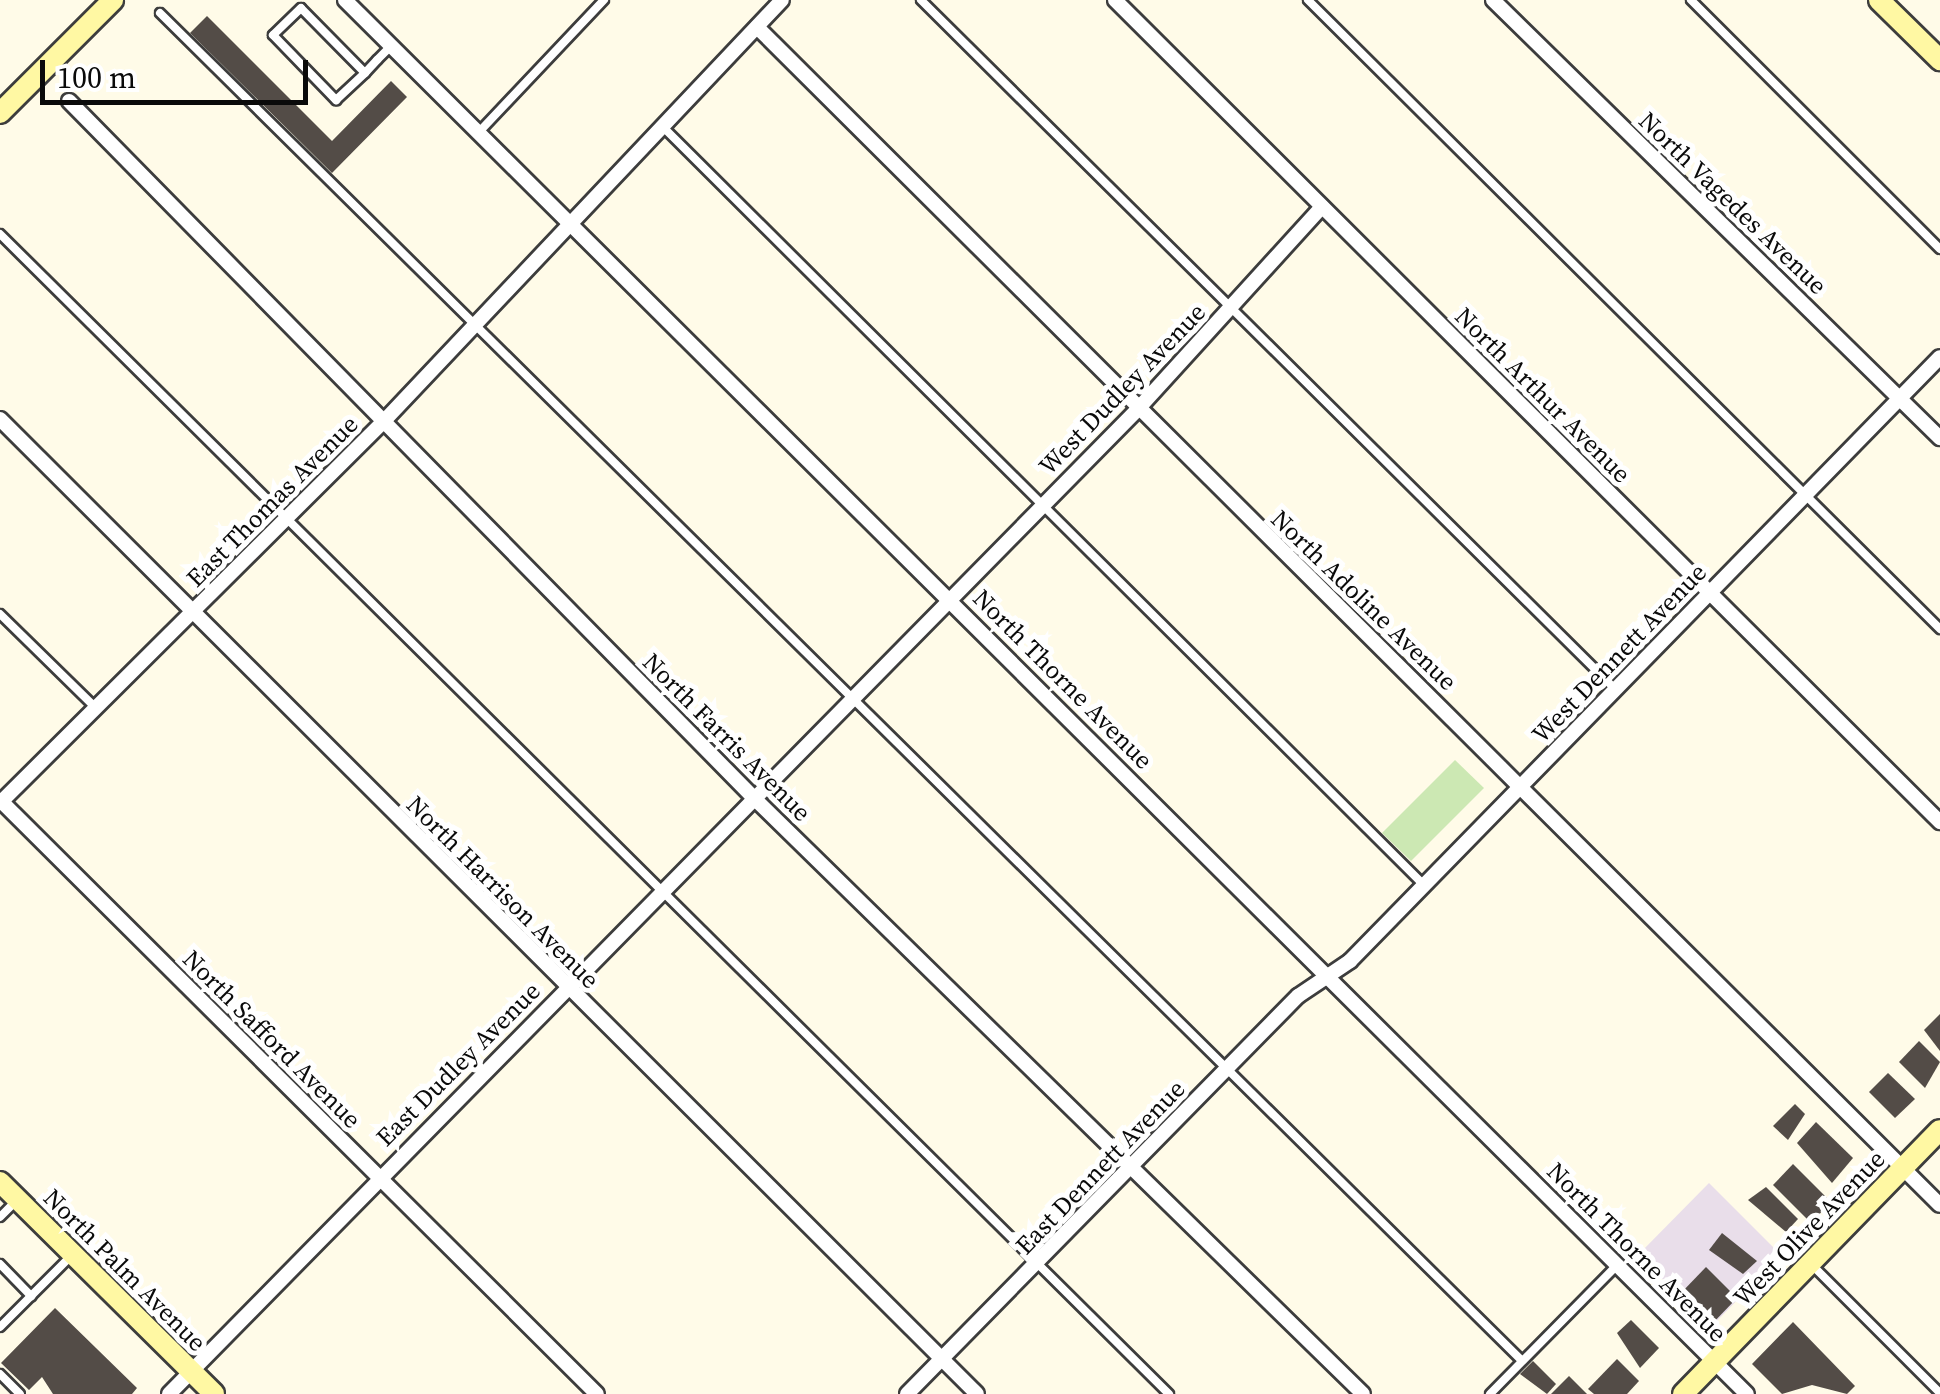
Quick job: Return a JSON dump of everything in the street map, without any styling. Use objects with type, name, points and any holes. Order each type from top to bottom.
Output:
[{"type":"main road","points":[[0,113],[113,0]]},
{"type":"main road","points":[[1879,0],[1940,60]]},
{"type":"main road","name":"West Olive Avenue","points":[[1683,1394],[1940,1130]]},
{"type":"main road","name":"North Palm Avenue","points":[[0,1182],[214,1394]]},
{"type":"street","name":"North Thorne Avenue","points":[[345,0],[1747,1394]]},
{"type":"street","name":"East Thomas Avenue","points":[[0,802],[384,421],[782,0]]},
{"type":"street","name":"North Arthur Avenue","points":[[1114,0],[1940,822]]},
{"type":"street","name":"North Vagedes Avenue","points":[[1493,0],[1940,438]]},
{"type":"street","name":"North Adoline Avenue","points":[[757,27],[1137,410],[1940,1205]]},
{"type":"street","name":"North Farris Avenue","points":[[69,101],[756,800],[1364,1394]]},
{"type":"street","name":"West Dudley Avenue","points":[[950,598],[1137,410],[1322,207]]},
{"type":"street","name":"West Dennett Avenue","points":[[1328,976],[1424,885],[1940,357]]},
{"type":"street","name":"North Harrison Avenue","points":[[0,419],[194,610],[565,988],[976,1394]]},
{"type":"street","name":"East Dudley Avenue","points":[[169,1394],[950,598]]},
{"type":"street","name":"North Safford Avenue","points":[[0,802],[597,1394]]},
{"type":"street","name":"East Dennett Avenue","points":[[908,1394],[1228,1069],[1328,976]]},
{"type":"lane","points":[[479,132],[604,0]]},
{"type":"lane","points":[[921,0],[1615,689]]},
{"type":"lane","points":[[1308,0],[1940,629]]},
{"type":"lane","points":[[1691,0],[1940,249]]},
{"type":"lane","points":[[364,72],[301,8],[273,35],[336,100],[391,46]]},
{"type":"lane","points":[[160,13],[1522,1362]]},
{"type":"lane","points":[[661,125],[1424,885]]},
{"type":"lane","points":[[0,234],[1169,1394]]},
{"type":"lane","points":[[0,614],[95,707]]},
{"type":"lane","points":[[0,1217],[18,1199]]},
{"type":"lane","points":[[0,1327],[74,1254]]},
{"type":"lane","points":[[1810,1263],[1940,1393]]},
{"type":"lane","points":[[0,1264],[31,1296]]},
{"type":"lane","points":[[1490,1394],[1618,1265]]},
{"type":"lane","points":[[0,1374],[20,1394]]},
{"type":"shaded area","points":[[1709,1183],[1781,1255],[1711,1327],[1638,1255]]},
{"type":"green space","points":[[1455,760],[1484,788],[1411,861],[1382,833]]},
{"type":"building","points":[[207,16],[332,141],[391,81],[407,97],[332,173],[190,33]]},
{"type":"building","points":[[1940,1014],[1940,1051],[1924,1030]]},
{"type":"building","points":[[1919,1041],[1940,1062],[1925,1088],[1899,1062]]},
{"type":"building","points":[[1888,1073],[1915,1099],[1895,1118],[1869,1092]]},
{"type":"building","points":[[1795,1104],[1805,1114],[1788,1140],[1773,1126]]},
{"type":"building","points":[[1816,1122],[1853,1158],[1832,1183],[1797,1143]]},
{"type":"building","points":[[1793,1164],[1831,1202],[1811,1223],[1773,1185]]},
{"type":"building","points":[[1766,1187],[1798,1219],[1786,1232],[1748,1200]]},
{"type":"building","points":[[1722,1233],[1757,1261],[1743,1274],[1709,1250]]},
{"type":"building","points":[[1706,1267],[1737,1298],[1711,1325],[1680,1294]]},
{"type":"building","points":[[55,1308],[137,1388],[132,1394],[53,1394],[42,1377],[29,1390],[1,1363]]},
{"type":"building","points":[[1631,1320],[1659,1348],[1640,1368],[1617,1333]]},
{"type":"building","points":[[1793,1322],[1855,1386],[1847,1394],[1812,1385],[1782,1394],[1752,1364]]},
{"type":"building","points":[[1617,1359],[1639,1381],[1627,1394],[1594,1394],[1588,1389]]},
{"type":"building","points":[[1533,1361],[1556,1384],[1547,1394],[1520,1374]]},
{"type":"building","points":[[1569,1376],[1587,1394],[1551,1394]]}]
